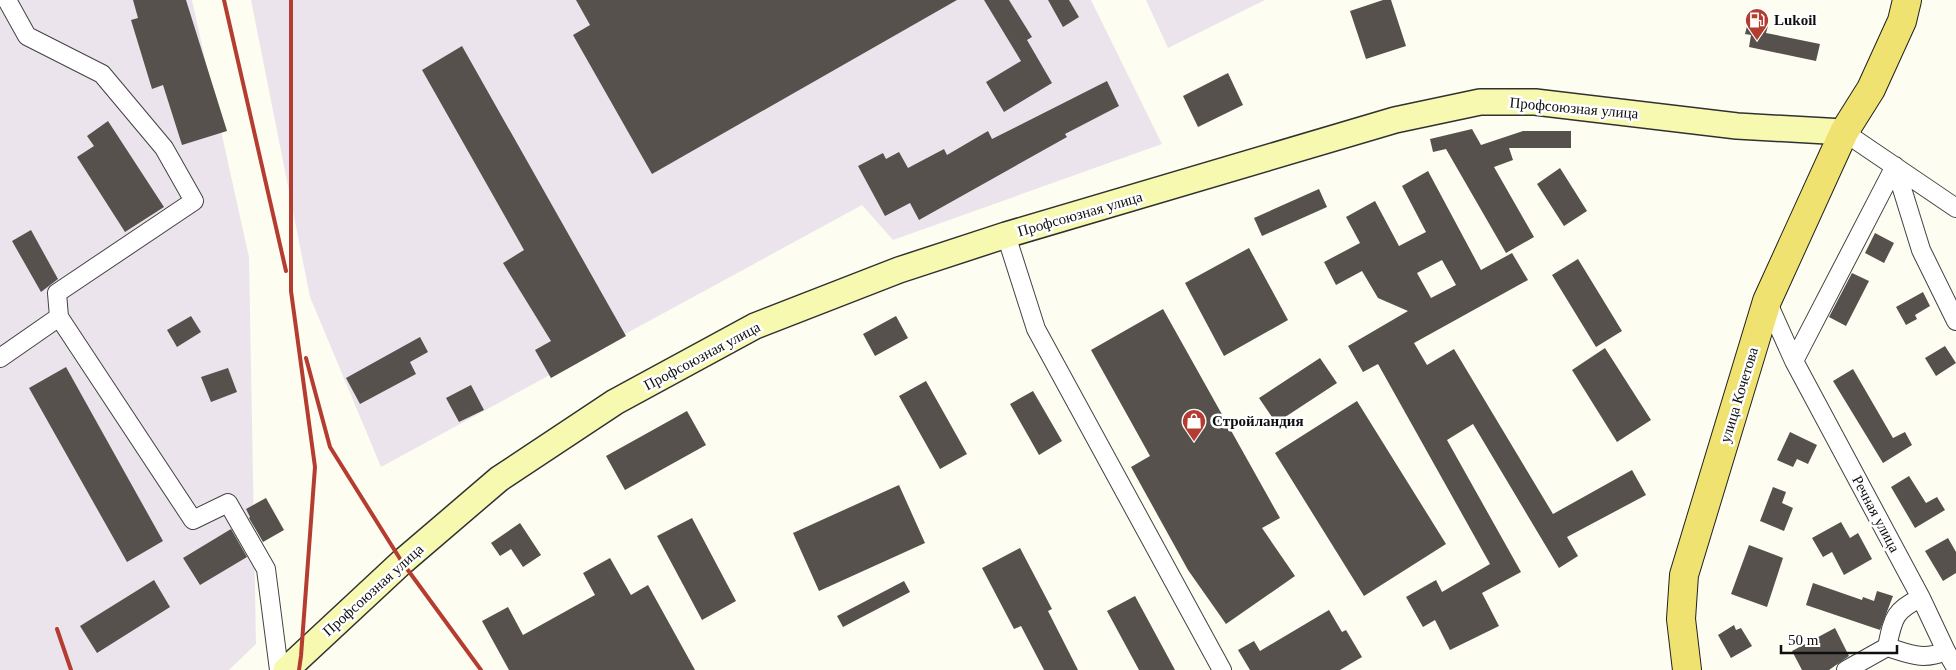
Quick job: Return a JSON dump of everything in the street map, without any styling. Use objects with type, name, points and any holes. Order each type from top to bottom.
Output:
[{"type":"main road","points":[[1844,132],[1871,89],[1902,22],[1907,0]]},
{"type":"main road","name":"Профсоюзная улица","points":[[286,670],[402,562],[500,478],[615,402],[755,326],[899,270],[1006,235],[1395,120],[1480,102],[1535,102],[1737,126],[1844,132]]},
{"type":"main road","name":"улица Кочетова","points":[[1687,670],[1681,619],[1684,575],[1767,301],[1844,132]]},
{"type":"street","points":[[7,0],[27,36],[102,74],[164,148],[194,201],[57,293],[59,317],[193,520],[228,503],[266,569],[279,670]]},
{"type":"street","points":[[1844,132],[1956,208]]},
{"type":"street","points":[[1895,166],[1921,250],[1956,321]]},
{"type":"street","points":[[1794,361],[1895,166]]},
{"type":"street","points":[[1006,235],[1036,329],[1222,670]]},
{"type":"street","name":"Речная улица","points":[[1767,301],[1794,361],[1956,668]]},
{"type":"street","points":[[0,358],[59,317]]},
{"type":"street","points":[[1846,670],[1887,646],[1895,615],[1909,603],[1920,598]]},
{"type":"street","points":[[1887,646],[1922,657],[1934,656],[1946,651]]},
{"type":"shaded area","points":[[0,0],[192,0],[249,257],[256,644],[229,670],[0,670]]},
{"type":"shaded area","points":[[251,0],[1091,0],[1162,144],[893,240],[862,205],[381,467],[310,297]]},
{"type":"shaded area","points":[[1146,0],[1265,0],[1168,48]]},
{"type":"building","points":[[133,0],[186,0],[227,131],[182,145],[163,85],[152,89],[131,20],[138,18]]},
{"type":"building","points":[[576,0],[957,0],[652,174],[573,35],[590,25]]},
{"type":"building","points":[[984,0],[1009,0],[1032,37],[1027,40],[1052,83],[1004,112],[986,82],[1021,61]]},
{"type":"building","points":[[1048,0],[1069,0],[1079,17],[1063,27]]},
{"type":"building","points":[[1383,0],[1391,0],[1406,46],[1366,59],[1350,11]]},
{"type":"building","points":[[1748,22],[1768,26],[1766,33],[1820,44],[1816,61],[1749,47],[1751,35],[1745,34]]},
{"type":"building","points":[[462,46],[626,336],[551,378],[535,350],[551,341],[503,263],[524,250],[422,70]]},
{"type":"building","points":[[1228,73],[1243,105],[1198,127],[1183,96]]},
{"type":"building","points":[[1107,81],[1119,106],[1065,134],[1067,137],[919,220],[910,203],[885,216],[858,166],[883,153],[886,159],[899,152],[908,168],[944,149],[947,155],[988,131],[992,139]]},
{"type":"building","points":[[108,121],[164,207],[125,232],[77,157],[94,146],[87,136]]},
{"type":"building","points":[[1472,129],[1481,145],[1523,131],[1571,131],[1571,148],[1509,148],[1513,160],[1494,167],[1534,237],[1506,253],[1446,149],[1433,152],[1430,139]]},
{"type":"building","points":[[1560,168],[1587,211],[1564,226],[1537,184]]},
{"type":"building","points":[[1428,171],[1481,270],[1512,253],[1528,280],[1414,343],[1427,365],[1454,349],[1553,514],[1632,470],[1646,495],[1567,537],[1578,556],[1559,568],[1473,424],[1447,440],[1521,572],[1482,593],[1499,626],[1450,650],[1435,620],[1423,627],[1406,597],[1436,580],[1442,592],[1490,564],[1378,364],[1363,372],[1348,346],[1408,311],[1378,298],[1362,271],[1336,285],[1324,262],[1360,243],[1346,217],[1375,201],[1399,246],[1426,232],[1402,186]],"holes":[[[1442,260],[1456,285],[1431,298],[1417,273]]]},
{"type":"building","points":[[1319,189],[1327,207],[1262,236],[1254,218]]},
{"type":"building","points":[[31,230],[58,279],[41,292],[12,241]]},
{"type":"building","points":[[1875,233],[1894,243],[1884,263],[1865,253]]},
{"type":"building","points":[[1249,248],[1288,320],[1224,356],[1185,283]]},
{"type":"building","points":[[1578,259],[1622,331],[1596,347],[1552,275]]},
{"type":"building","points":[[1852,273],[1869,281],[1846,326],[1829,317]]},
{"type":"building","points":[[1923,292],[1930,306],[1915,315],[1917,319],[1906,325],[1896,307]]},
{"type":"building","points":[[1163,309],[1280,518],[1262,528],[1295,576],[1226,624],[1188,570],[1131,467],[1150,456],[1091,350]]},
{"type":"building","points":[[191,316],[201,332],[177,347],[167,330]]},
{"type":"building","points":[[896,316],[908,338],[875,356],[863,334]]},
{"type":"building","points":[[420,337],[428,352],[410,362],[416,374],[360,404],[346,378]]},
{"type":"building","points":[[1945,346],[1956,363],[1936,376],[1925,358]]},
{"type":"building","points":[[1605,348],[1651,420],[1617,442],[1572,370]]},
{"type":"building","points":[[1320,358],[1337,383],[1276,423],[1259,398]]},
{"type":"building","points":[[66,367],[163,541],[127,562],[29,388]]},
{"type":"building","points":[[228,368],[237,392],[211,402],[201,377]]},
{"type":"building","points":[[1853,369],[1893,438],[1905,432],[1912,445],[1883,463],[1833,381]]},
{"type":"building","points":[[926,381],[967,454],[940,469],[899,396]]},
{"type":"building","points":[[471,385],[484,410],[459,422],[446,398]]},
{"type":"building","points":[[1033,391],[1062,441],[1039,455],[1010,404]]},
{"type":"building","points":[[1357,401],[1446,544],[1364,596],[1275,453]]},
{"type":"building","points":[[687,411],[706,445],[625,490],[606,456]]},
{"type":"building","points":[[1790,432],[1817,445],[1808,464],[1797,459],[1793,467],[1777,460]]},
{"type":"building","points":[[1909,476],[1926,503],[1937,497],[1945,510],[1915,528],[1891,487]]},
{"type":"building","points":[[899,485],[925,543],[819,591],[793,533]]},
{"type":"building","points":[[1773,487],[1786,492],[1782,503],[1793,508],[1784,531],[1760,521]]},
{"type":"building","points":[[266,498],[284,530],[263,542],[246,509]]},
{"type":"building","points":[[692,518],[736,601],[702,620],[657,536]]},
{"type":"building","points":[[1841,522],[1850,538],[1858,533],[1872,559],[1844,575],[1832,552],[1823,557],[1812,538]]},
{"type":"building","points":[[520,523],[541,555],[523,567],[511,549],[500,556],[491,543]]},
{"type":"building","points":[[231,529],[247,557],[200,585],[183,558]]},
{"type":"building","points":[[1948,538],[1956,552],[1956,573],[1943,581],[1925,551]]},
{"type":"building","points":[[1749,545],[1783,558],[1767,607],[1731,594]]},
{"type":"building","points":[[1020,548],[1052,609],[1048,611],[1078,670],[1044,670],[1021,626],[1014,629],[982,568]]},
{"type":"building","points":[[610,558],[631,595],[648,585],[695,670],[509,670],[482,621],[508,607],[523,635],[595,595],[583,573]]},
{"type":"building","points":[[154,580],[170,607],[97,653],[80,626]]},
{"type":"building","points":[[904,581],[910,592],[843,627],[837,616]]},
{"type":"building","points":[[1813,583],[1862,600],[1863,597],[1874,601],[1877,591],[1893,596],[1880,630],[1806,605]]},
{"type":"building","points":[[1135,596],[1175,670],[1139,670],[1107,611]]},
{"type":"building","points":[[1329,610],[1342,632],[1346,630],[1362,657],[1340,670],[1250,670],[1238,650],[1254,641],[1260,651]]},
{"type":"building","points":[[1734,625],[1736,630],[1741,628],[1752,646],[1731,658],[1718,635]]},
{"type":"building","points":[[1835,628],[1849,656],[1829,670],[1802,670],[1792,651]]},
{"type":"railway","points":[[224,0],[286,271]]},
{"type":"railway","points":[[291,0],[291,291],[315,467],[299,670]]},
{"type":"railway","points":[[306,358],[330,447],[402,562],[481,670]]},
{"type":"railway","points":[[57,629],[71,670]]},
{"type":"place","name":"Lukoil","points":[[1757,41]]},
{"type":"place","name":"Стройландия","points":[[1194,442]]}]
